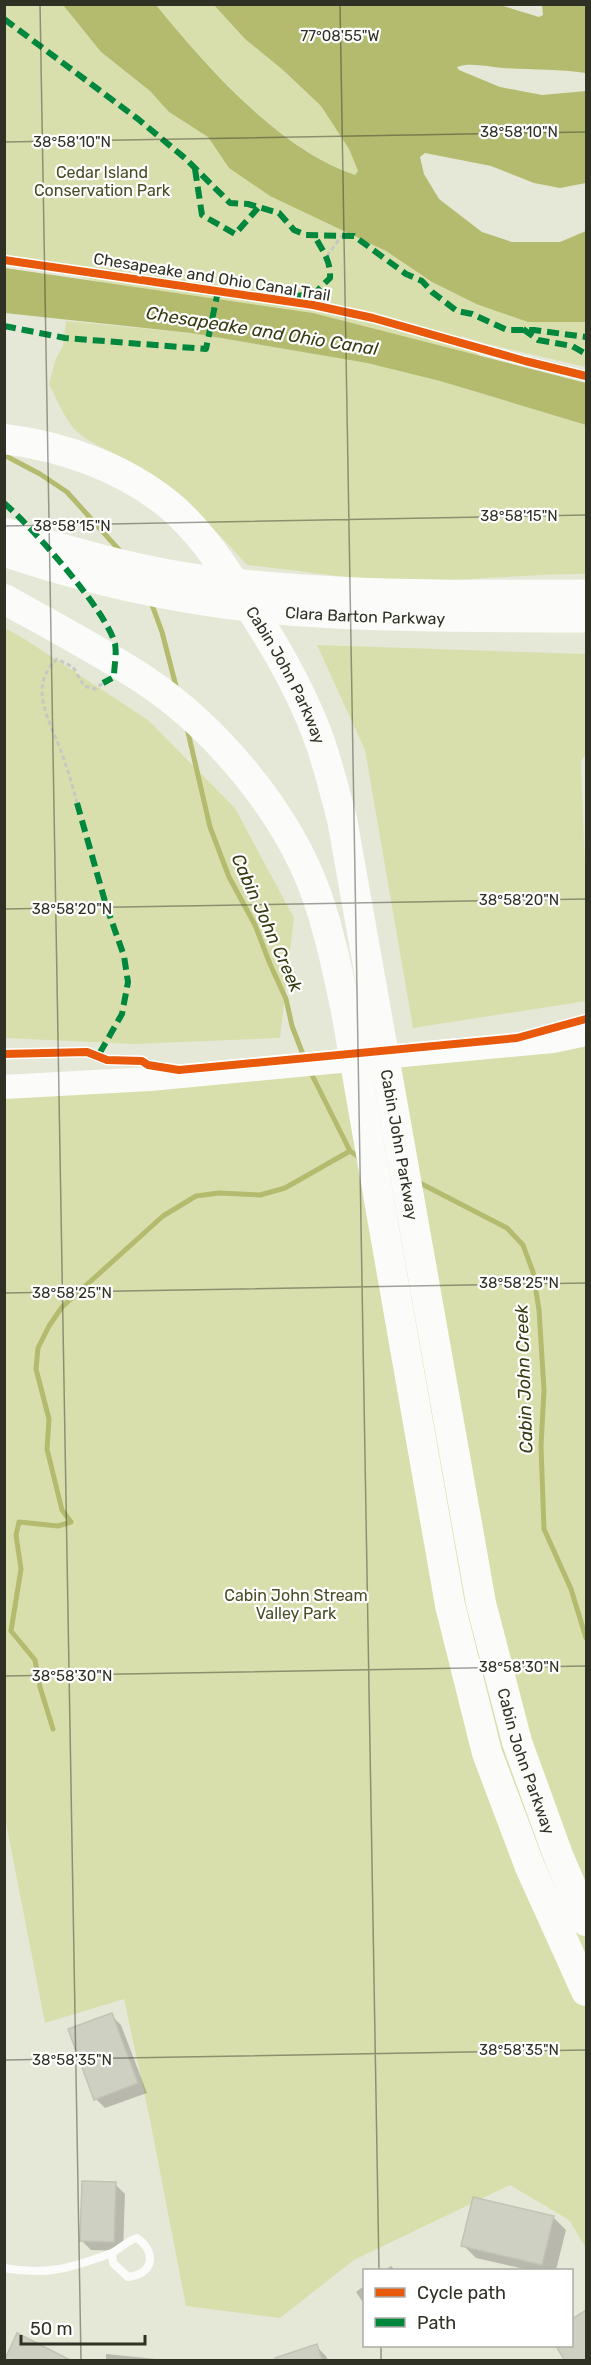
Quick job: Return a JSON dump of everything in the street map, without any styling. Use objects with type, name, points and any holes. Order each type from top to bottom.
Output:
[{"type":"highway","name":"Cabin John Parkway","points":[[4,439],[46,446],[100,464],[123,475],[168,505],[211,549],[266,631],[298,691],[316,733],[342,819],[381,1215],[450,1605],[487,1753],[530,1867],[586,1991]]},
{"type":"highway","name":"Cabin John Parkway","points":[[4,599],[143,679],[197,721],[252,780],[287,834],[316,894],[329,935],[360,1008],[420,1259],[484,1614],[517,1742],[558,1855],[586,1921]]},
{"type":"main road","name":"Clara Barton Parkway","points":[[7,547],[274,587],[394,594],[586,593]]},
{"type":"main road","name":"Clara Barton Parkway","points":[[7,547],[152,592],[214,603],[335,615],[586,619]]},
{"type":"main road","points":[[484,618],[586,633]]},
{"type":"main road","points":[[4,1087],[150,1079],[554,1041],[586,1035]]},
{"type":"lane","points":[[4,2268],[38,2273],[70,2268],[112,2253],[127,2241],[137,2238],[147,2246],[151,2259],[146,2270],[139,2276],[128,2277],[113,2263],[112,2253]]},
{"type":"path","points":[[327,256],[342,235]]},
{"type":"path","points":[[76,803],[66,764],[44,711],[43,688],[47,670],[57,659],[73,667],[84,686],[95,689],[103,683]]},
{"type":"green space","name":"Cedar Island Conservation Park","points":[[5,5],[63,5],[101,52],[150,91],[169,112],[208,137],[229,168],[386,251],[432,282],[475,304],[586,322],[586,367],[461,336],[487,364],[142,293],[64,273],[5,264]]},
{"type":"green space","points":[[156,5],[214,5],[245,39],[283,70],[321,106],[349,149],[358,171],[355,175],[326,162],[272,126],[221,79]]},
{"type":"green space","points":[[66,321],[191,333],[367,363],[440,381],[586,425],[586,574],[395,581],[247,565],[208,524],[149,473],[100,447],[77,432],[71,425],[49,384],[56,358],[63,346]]},
{"type":"green space","points":[[5,628],[148,720],[235,808],[294,918],[280,1038],[134,1044],[5,1038]]},
{"type":"green space","points":[[317,645],[586,654],[586,753],[581,762],[586,894],[586,1001],[413,1028],[365,750]]},
{"type":"green space","name":"Cabin John Stream Valley Park","points":[[586,1034],[586,2248],[569,2220],[510,2185],[354,2260],[280,2318],[186,2306],[124,1999],[45,2023],[5,1818],[4,1087]]},
{"type":"water","points":[[63,5],[156,5],[197,54],[271,126],[326,163],[355,175],[358,171],[349,149],[321,106],[283,70],[245,39],[214,5],[500,5],[539,17],[543,15],[542,5],[586,5],[586,73],[474,65],[457,67],[459,70],[500,87],[542,95],[586,91],[586,183],[560,188],[534,183],[491,166],[425,153],[420,157],[424,174],[439,199],[482,232],[512,242],[560,242],[586,231],[586,322],[528,322],[476,304],[432,282],[386,251],[270,196],[229,168],[208,137],[169,112],[150,91],[101,52]]},
{"type":"water","name":"Chesapeake and Ohio Canal","points":[[5,268],[313,313],[586,383],[586,425],[440,381],[367,363],[191,333],[5,313]]},
{"type":"building","points":[[112,2013],[138,2083],[94,2100],[68,2029]]},
{"type":"building","points":[[82,2181],[116,2182],[114,2242],[80,2241]]},
{"type":"building","points":[[473,2197],[554,2216],[542,2265],[461,2246]]},
{"type":"building","points":[[586,2310],[586,2361],[565,2361],[557,2347],[573,2347],[573,2318]]},
{"type":"building","points":[[17,2333],[72,2361],[4,2361]]},
{"type":"building","points":[[317,2344],[322,2361],[276,2361],[275,2358]]},
{"type":"waterway","name":"Cabin John Creek","points":[[4,455],[40,474],[67,492],[121,552]]},
{"type":"waterway","name":"Cabin John Creek","points":[[151,602],[162,632],[177,690]]},
{"type":"waterway","name":"Cabin John Creek","points":[[187,728],[210,827],[229,877],[255,925],[286,999],[292,1026],[304,1057]]},
{"type":"waterway","name":"Cabin John Creek","points":[[310,1071],[350,1151],[360,1158]]},
{"type":"waterway","points":[[53,1729],[40,1687],[35,1660],[11,1631],[21,1569],[16,1535],[19,1522],[58,1526],[71,1522],[62,1510],[47,1449],[49,1419],[36,1369],[38,1348],[49,1326],[62,1307],[163,1216],[196,1196],[219,1193],[260,1195],[285,1188],[350,1151]]},
{"type":"waterway","name":"Cabin John Creek","points":[[416,1181],[507,1228],[523,1245],[533,1272],[539,1310],[544,1390],[541,1446],[544,1529],[571,1589],[586,1638]]},
{"type":"marked path","points":[[4,19],[138,119],[186,159],[230,203],[248,204],[279,213],[294,230],[306,235],[354,236],[406,274],[422,281],[432,292],[457,311],[472,314],[507,330],[534,330],[586,337]]},
{"type":"marked path","points":[[195,169],[202,215],[235,234],[258,208]]},
{"type":"marked path","points":[[293,297],[316,292],[330,278],[327,260],[314,235]]},
{"type":"marked path","points":[[4,326],[65,338],[206,349],[218,291]]},
{"type":"marked path","points":[[523,329],[538,340],[572,346],[586,354]]},
{"type":"marked path","points":[[4,503],[67,570],[109,629],[116,648],[114,677],[103,683]]},
{"type":"marked path","points":[[77,803],[106,905],[124,956],[128,982],[122,1014],[98,1056]]},
{"type":"cycle path","name":"Chesapeake and Ohio Canal Trail","points":[[4,260],[313,305],[373,318],[586,376]]},
{"type":"cycle path","points":[[4,1054],[87,1052],[107,1060],[142,1061],[148,1065],[179,1070],[517,1038],[586,1019]]}]
